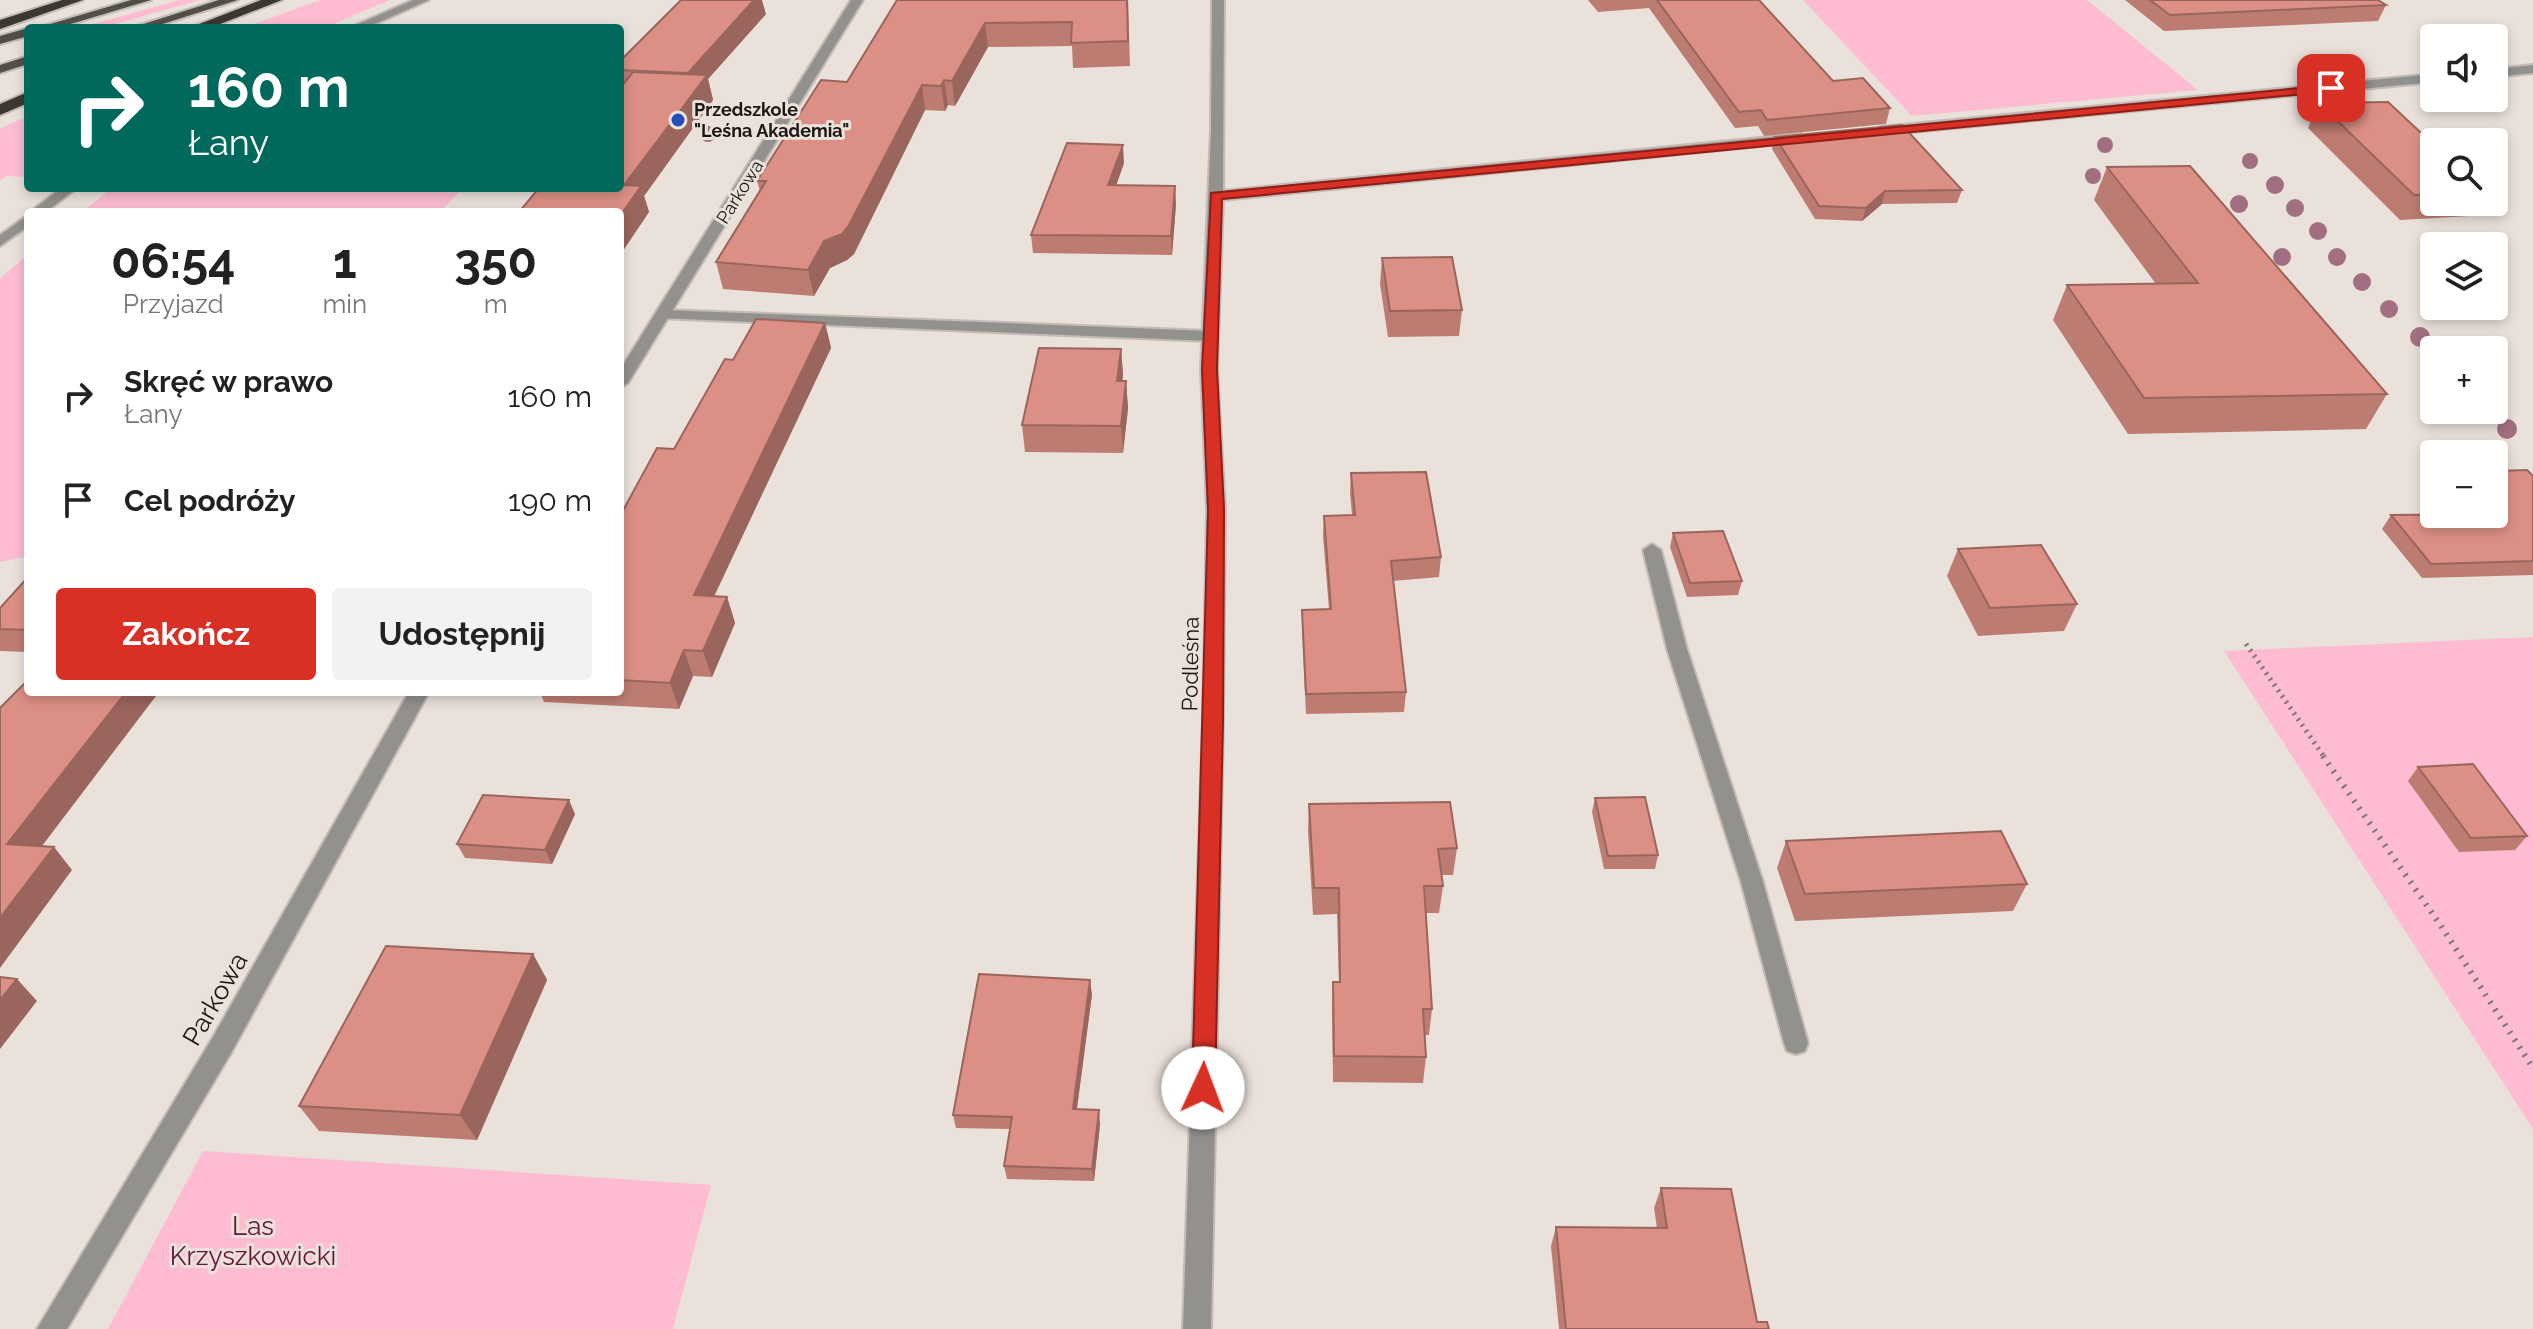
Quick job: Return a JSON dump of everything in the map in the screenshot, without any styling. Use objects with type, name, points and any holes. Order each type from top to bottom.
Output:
[{"type":"highway","points":[[0,25],[76,0]]},
{"type":"highway","points":[[207,24],[275,0]]},
{"type":"highway","points":[[0,110],[24,99]]},
{"type":"main road","points":[[58,24],[145,0]]},
{"type":"main road","points":[[151,24],[232,0]]},
{"type":"main road","points":[[0,40],[24,33]]},
{"type":"main road","points":[[0,69],[24,61]]},
{"type":"street","points":[[365,24],[423,0]]},
{"type":"street","name":"Parkowa","points":[[624,377],[857,0]]},
{"type":"street","name":"Podleśna","points":[[1197,1329],[1213,722],[1216,510],[1210,336],[1216,196],[1218,0]]},
{"type":"street","points":[[2508,72],[2533,69]]},
{"type":"street","points":[[1863,132],[2420,79]]},
{"type":"street","points":[[1216,196],[1818,136]]},
{"type":"street","points":[[42,208],[64,192]]},
{"type":"street","points":[[0,242],[24,222]]},
{"type":"street","points":[[664,315],[1210,336]]},
{"type":"street","points":[[1652,550],[1677,649],[1752,882],[1796,1043]]},
{"type":"street","name":"Parkowa","points":[[51,1329],[222,1045],[417,696]]},
{"type":"path","points":[[2246,644],[2441,926],[2533,1068]]},
{"type":"green space","points":[[180,0],[200,0],[115,24],[93,24]]},
{"type":"green space","points":[[320,0],[390,0],[333,24],[254,24]]},
{"type":"green space","points":[[1803,0],[2087,0],[2198,90],[1912,116]]},
{"type":"green space","points":[[24,118],[24,177],[7,176],[0,180],[0,129]]},
{"type":"green space","points":[[107,192],[459,192],[444,208],[87,208]]},
{"type":"green space","points":[[24,258],[24,557],[0,562],[0,278]]},
{"type":"green space","points":[[2533,637],[2533,1129],[2224,651]]},
{"type":"green space","name":"Las Krzyszkowicki","points":[[203,1151],[711,1185],[673,1329],[108,1329]]},
{"type":"building","points":[[681,0],[754,0],[688,73],[624,70],[624,57]]},
{"type":"building","points":[[897,0],[1127,0],[1128,41],[1071,43],[1072,22],[985,23],[952,81],[944,80],[941,86],[922,85],[848,227],[842,234],[824,241],[808,270],[716,262],[766,181],[757,181],[821,80],[847,82]]},
{"type":"building","points":[[1657,0],[1759,0],[1833,81],[1863,78],[1890,108],[1767,120],[1761,110],[1739,112]]},
{"type":"building","points":[[2150,0],[2378,0],[2386,5],[2170,15]]},
{"type":"building","points":[[633,72],[707,75],[624,185],[624,83]]},
{"type":"building","points":[[2388,102],[2420,132],[2420,195],[2414,195],[2319,103]]},
{"type":"building","points":[[1902,125],[1962,190],[1885,191],[1866,208],[1819,206],[1775,137]]},
{"type":"building","points":[[1067,143],[1123,145],[1108,185],[1175,186],[1171,236],[1031,235]]},
{"type":"building","points":[[2190,166],[2387,394],[2144,398],[2067,285],[2198,283],[2107,167]]},
{"type":"building","points":[[624,185],[641,186],[624,210],[522,208],[536,192],[624,192]]},
{"type":"building","points":[[1452,257],[1462,310],[1390,311],[1382,258]]},
{"type":"building","points":[[756,319],[825,323],[694,595],[727,597],[703,651],[684,650],[670,683],[624,680],[624,509],[657,448],[674,449],[725,359],[733,360]]},
{"type":"building","points":[[1039,348],[1121,349],[1117,381],[1126,381],[1121,426],[1022,425]]},
{"type":"building","points":[[2527,470],[2533,476],[2533,561],[2431,564],[2391,515],[2420,515],[2420,528],[2508,528],[2508,471]]},
{"type":"building","points":[[1426,472],[1441,557],[1391,561],[1406,692],[1306,694],[1302,610],[1331,609],[1324,516],[1355,515],[1351,473]]},
{"type":"building","points":[[1723,531],[1742,581],[1690,583],[1673,533]]},
{"type":"building","points":[[2041,545],[2077,604],[1990,608],[1958,549]]},
{"type":"building","points":[[24,581],[24,630],[0,629],[0,608]]},
{"type":"building","points":[[24,684],[24,696],[123,696],[7,844],[54,847],[0,918],[0,708]]},
{"type":"building","points":[[2473,764],[2527,836],[2471,838],[2418,767]]},
{"type":"building","points":[[483,795],[569,800],[545,850],[457,844]]},
{"type":"building","points":[[1645,797],[1658,855],[1608,856],[1595,798]]},
{"type":"building","points":[[1450,802],[1457,848],[1438,849],[1443,886],[1424,886],[1432,1009],[1423,1009],[1426,1057],[1334,1056],[1333,982],[1340,982],[1339,888],[1314,888],[1309,804]]},
{"type":"building","points":[[2001,831],[2027,884],[1805,894],[1786,841]]},
{"type":"building","points":[[386,946],[533,954],[460,1115],[299,1106]]},
{"type":"building","points":[[979,974],[1090,980],[1073,1109],[1099,1110],[1092,1169],[1004,1166],[1012,1117],[953,1115]]},
{"type":"building","points":[[0,977],[17,979],[0,1000]]},
{"type":"building","points":[[1661,1188],[1731,1189],[1757,1322],[1767,1322],[1769,1329],[1566,1329],[1556,1227],[1667,1228]]},
{"type":"place","name":"Przedszkole \"Leśna Akademia\"","points":[[678,120]]},
{"type":"route","points":[[1203,1088],[1213,722],[1216,510],[1209,369],[1216,196],[2331,88]]}]
